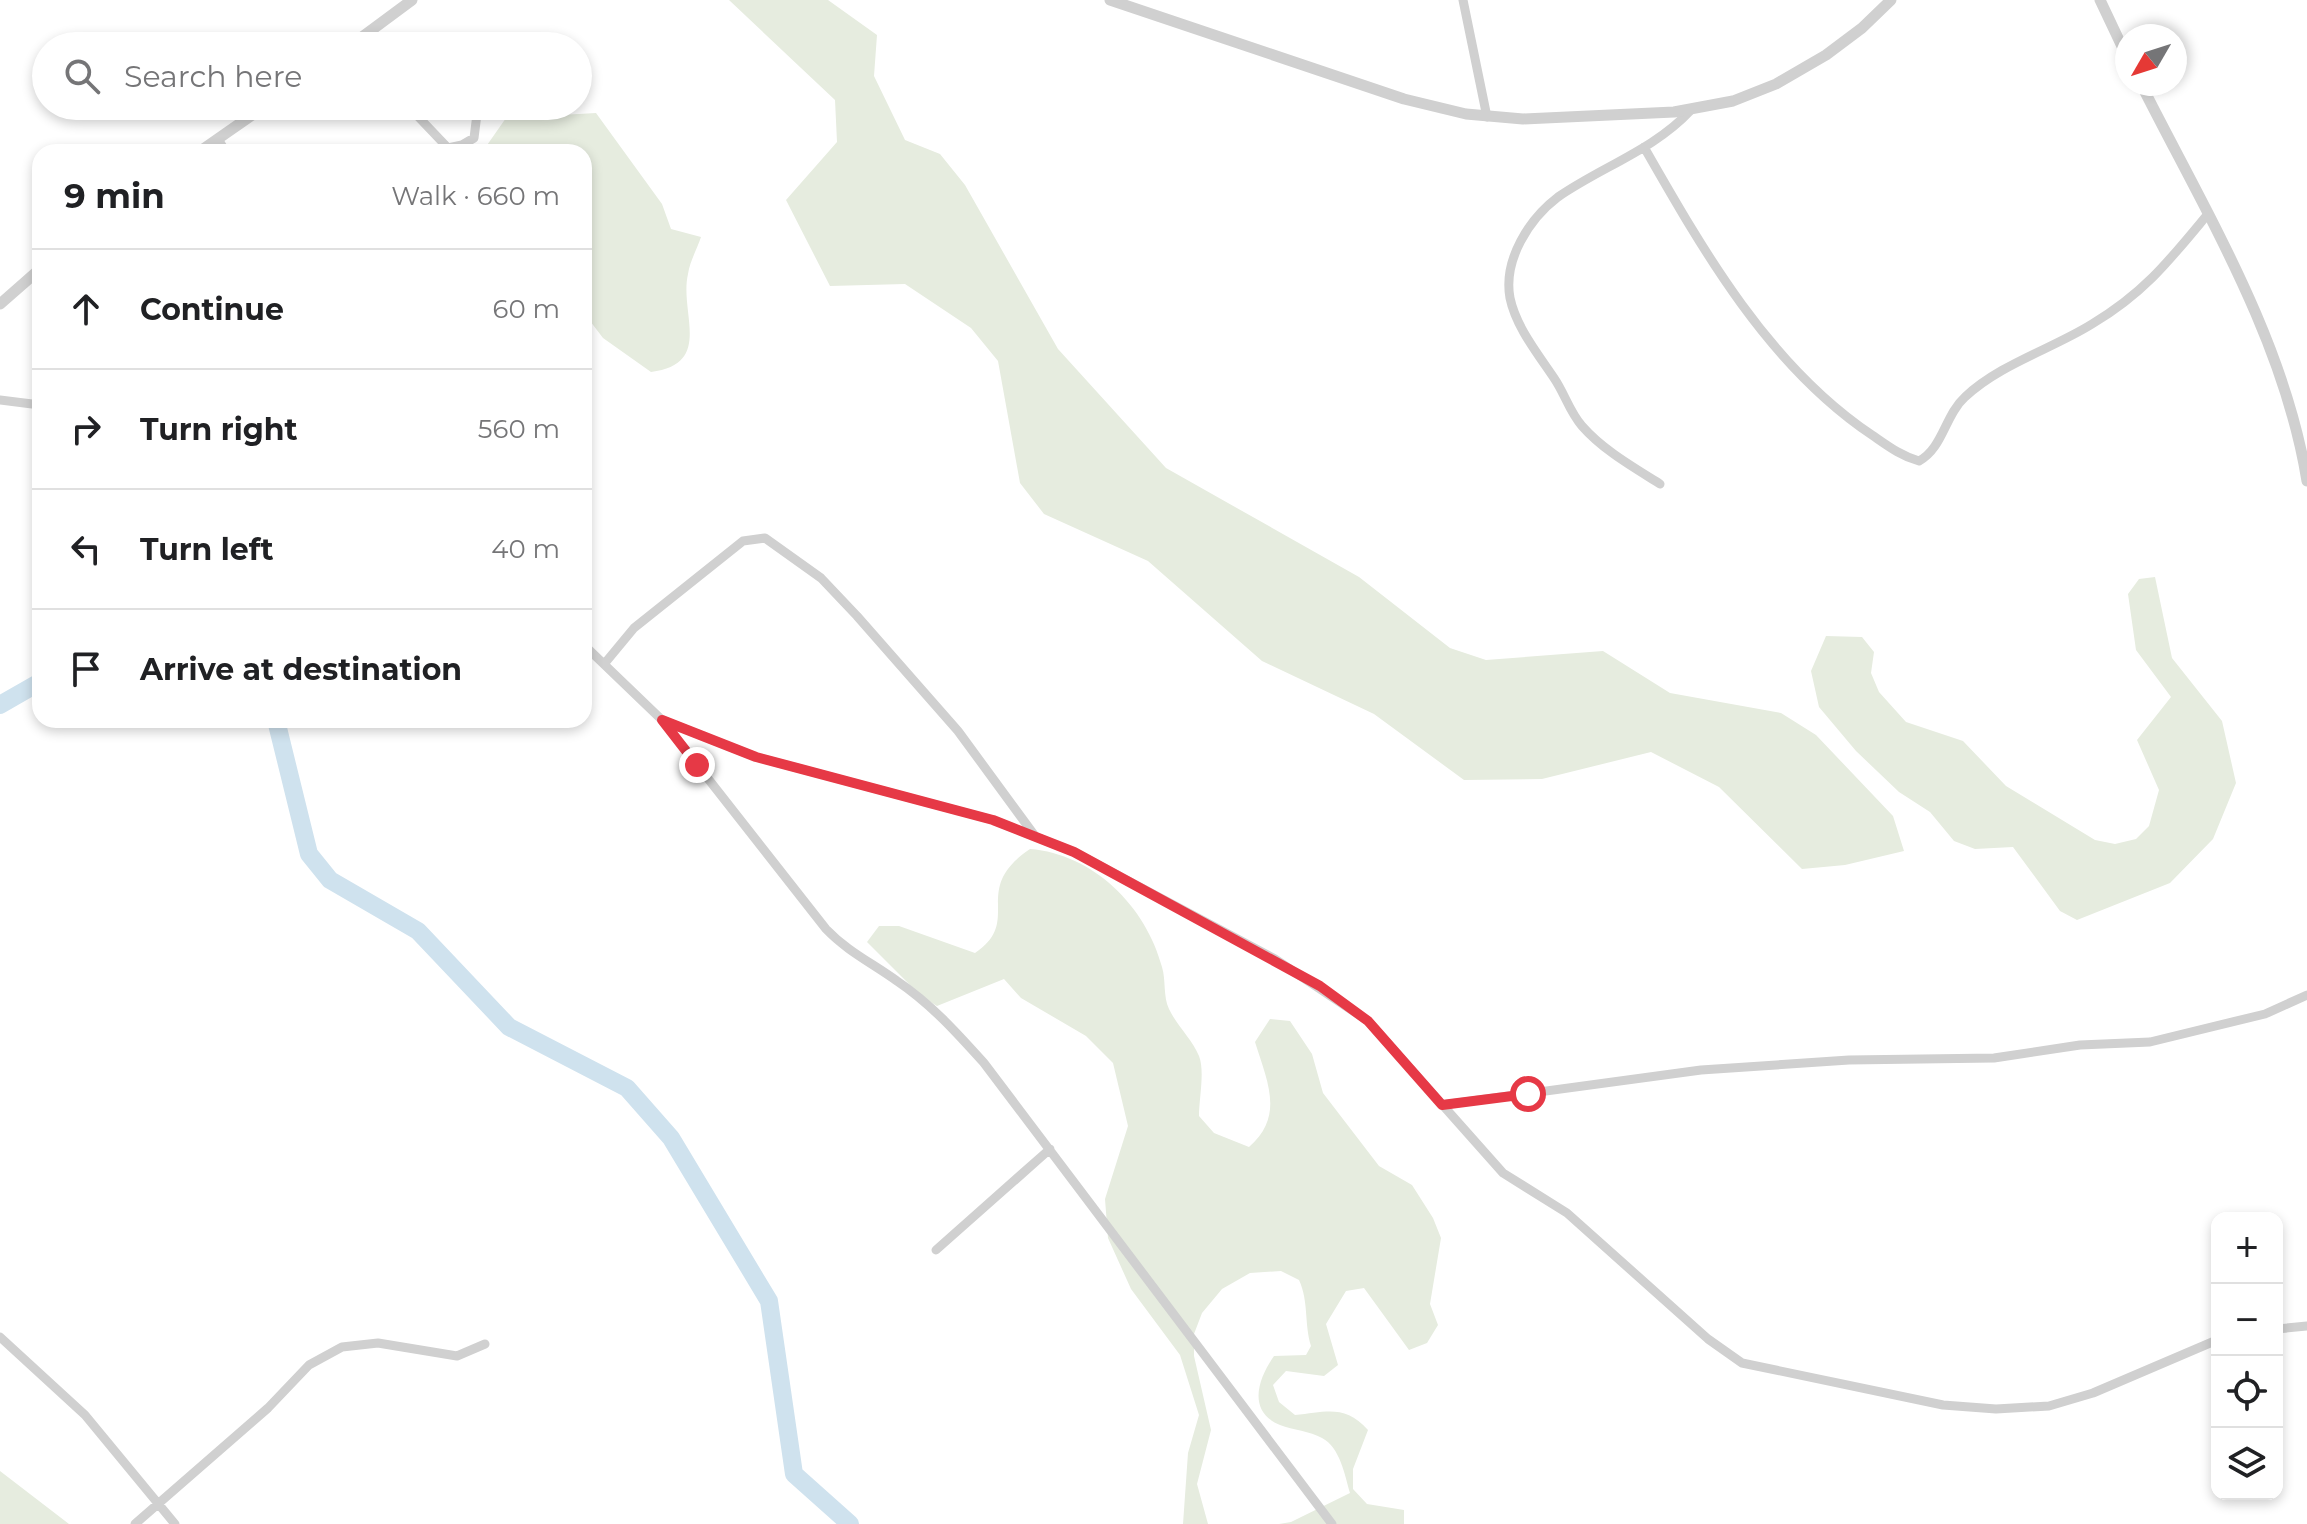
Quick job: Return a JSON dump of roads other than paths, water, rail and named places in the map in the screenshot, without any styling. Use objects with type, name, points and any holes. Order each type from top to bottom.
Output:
[{"type":"street","points":[[371,32],[412,0]]},
{"type":"street","points":[[1110,0],[1370,89],[1487,117],[1581,118],[1691,110],[1733,101],[1776,84],[1837,47],[1891,0]]},
{"type":"street","points":[[1463,0],[1487,117]]},
{"type":"street","points":[[2100,0],[2115,32]]},
{"type":"street","points":[[2147,96],[2279,367],[2299,434],[2307,481]]},
{"type":"street","points":[[1660,484],[1618,458],[1582,427],[1526,337],[1510,298],[1511,273],[1520,241],[1534,220],[1558,198],[1644,147],[1691,110]]},
{"type":"street","points":[[211,144],[245,120]]},
{"type":"street","points":[[421,120],[444,144]]},
{"type":"street","points":[[464,144],[474,138],[476,120]]},
{"type":"street","points":[[218,139],[221,144]]},
{"type":"street","points":[[1644,147],[1716,269],[1805,381],[1845,418],[1903,457],[1919,461],[1935,446],[1964,397],[2142,292],[2207,215]]},
{"type":"street","points":[[0,304],[32,276]]},
{"type":"street","points":[[0,400],[32,404]]},
{"type":"street","points":[[605,663],[634,628],[743,541],[765,538],[821,578],[857,616],[958,731],[1037,838]]},
{"type":"street","points":[[592,652],[662,720],[826,929],[846,950],[895,980],[950,1023],[1050,1149],[1332,1524]]},
{"type":"street","points":[[662,720],[756,757],[993,820],[1074,852],[1320,986],[1368,1021],[1503,1173],[1567,1213],[1708,1339],[1742,1363],[1943,1405],[2009,1408],[2049,1406],[2093,1393],[2211,1343]]},
{"type":"street","points":[[1442,1105],[1701,1070],[1849,1060],[1994,1058],[2080,1045],[2150,1042],[2265,1014],[2307,995]]},
{"type":"street","points":[[936,1250],[1050,1149]]},
{"type":"street","points":[[2283,1328],[2307,1326]]},
{"type":"street","points":[[0,1337],[85,1415],[175,1524]]},
{"type":"street","points":[[135,1524],[268,1408],[309,1365],[342,1347],[378,1343],[457,1356],[485,1344]]},
{"type":"waterway","points":[[0,705],[32,687]]},
{"type":"waterway","points":[[278,728],[309,854],[330,880],[418,931],[509,1027],[627,1088],[671,1138],[769,1301],[794,1474],[850,1524]]}]
